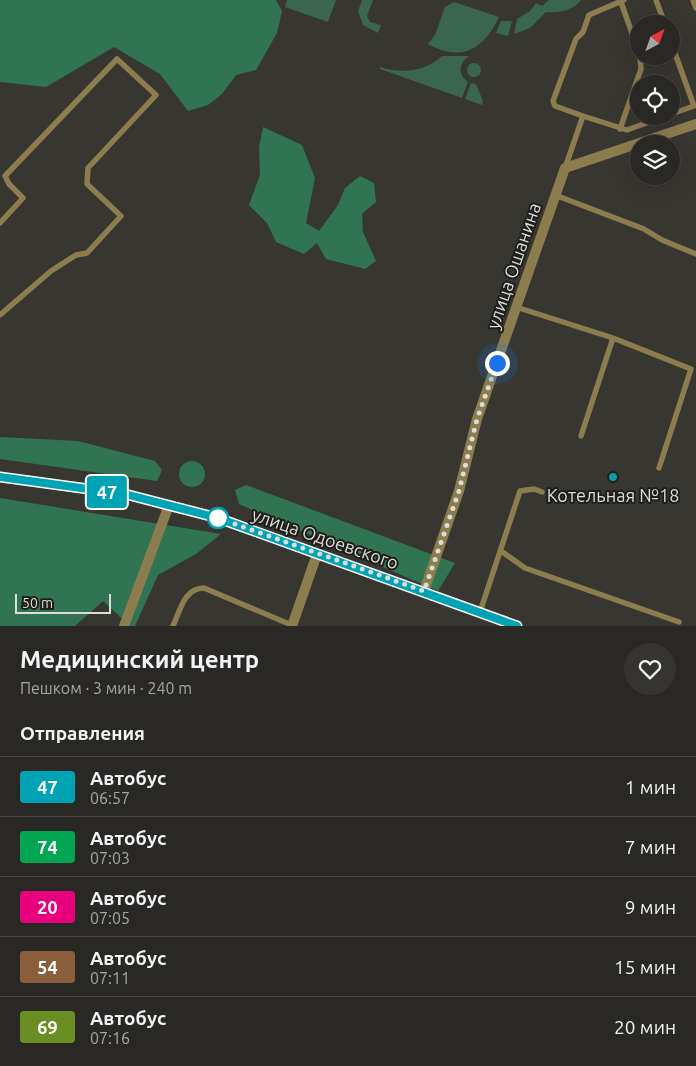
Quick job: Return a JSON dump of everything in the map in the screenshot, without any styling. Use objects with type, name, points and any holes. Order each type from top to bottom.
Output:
[{"type":"street","points":[[565,168],[696,124]]},
{"type":"street","name":"улица Ошанина","points":[[424,591],[459,491],[477,419],[565,168]]},
{"type":"street","name":"улица Одоевского","points":[[0,477],[125,494],[218,518],[517,626]]},
{"type":"street","points":[[124,626],[169,505]]},
{"type":"street","points":[[293,626],[318,554]]},
{"type":"lane","points":[[656,0],[662,15]]},
{"type":"lane","points":[[693,0],[696,8]]},
{"type":"lane","points":[[630,24],[623,1],[590,15],[583,32],[576,40],[553,101],[555,106],[620,129],[627,130],[641,125]]},
{"type":"lane","points":[[0,223],[22,198],[9,184],[5,176],[117,59],[156,95],[88,168],[87,184],[121,216],[87,253],[76,255],[51,271],[0,315]]},
{"type":"lane","points":[[620,129],[641,70],[641,65]]},
{"type":"lane","points":[[679,65],[695,108],[680,112]]},
{"type":"lane","points":[[565,168],[583,116]]},
{"type":"lane","points":[[555,195],[644,229],[662,240],[696,254]]},
{"type":"lane","points":[[516,307],[613,338],[691,369],[659,468]]},
{"type":"lane","points":[[581,436],[613,338]]},
{"type":"lane","points":[[480,612],[520,491],[534,489],[542,492]]},
{"type":"lane","points":[[501,551],[525,568],[679,622]]},
{"type":"lane","points":[[174,626],[185,597],[196,588],[204,588],[293,626]]},
{"type":"green space","points":[[0,0],[276,0],[282,11],[277,33],[256,70],[236,75],[222,94],[208,105],[188,111],[160,74],[114,47],[46,87],[0,82]]},
{"type":"green space","points":[[287,0],[336,0],[328,22],[285,7]]},
{"type":"green space","points":[[362,0],[373,0],[367,16],[370,22],[381,25],[378,33],[363,25],[358,11]]},
{"type":"green space","points":[[549,0],[581,0],[574,7],[556,12],[546,12],[530,28],[514,34],[517,19],[530,11],[536,3],[542,6]]},
{"type":"green space","points":[[454,2],[499,17],[486,37],[471,50],[451,52],[440,50],[428,44],[435,35],[445,7]]},
{"type":"green space","points":[[501,21],[512,21],[508,36],[496,33]]},
{"type":"green space","points":[[442,56],[469,56],[461,65],[462,76],[468,82],[462,98],[380,69],[380,67],[405,71],[413,70],[428,65]]},
{"type":"green space","points":[[471,63],[477,63],[481,70],[477,77],[471,77],[467,73],[467,67]]},
{"type":"green space","points":[[471,83],[476,84],[483,101],[482,105],[465,99]]},
{"type":"green space","points":[[263,127],[302,145],[315,178],[306,223],[319,231],[338,205],[345,188],[360,176],[374,183],[376,202],[362,214],[363,232],[376,261],[365,269],[326,259],[317,243],[304,254],[276,242],[267,223],[249,205],[260,175],[259,147]]},
{"type":"green space","points":[[0,437],[78,441],[155,461],[162,470],[157,481],[0,459]]},
{"type":"green space","points":[[192,461],[201,465],[205,474],[201,483],[192,487],[183,483],[179,474],[183,465]]},
{"type":"green space","points":[[246,485],[455,563],[438,591],[239,504],[235,490]]},
{"type":"green space","points":[[0,498],[221,534],[196,554],[158,575],[135,626],[130,626],[103,601],[75,626],[0,626]]},
{"type":"bus line","name":"47","points":[[0,477],[125,494],[218,518],[517,626]]},
{"type":"place","name":"Котельная №18","points":[[613,477]]},
{"type":"route","points":[[218,518],[424,591],[459,491],[477,419],[497,363]]}]
